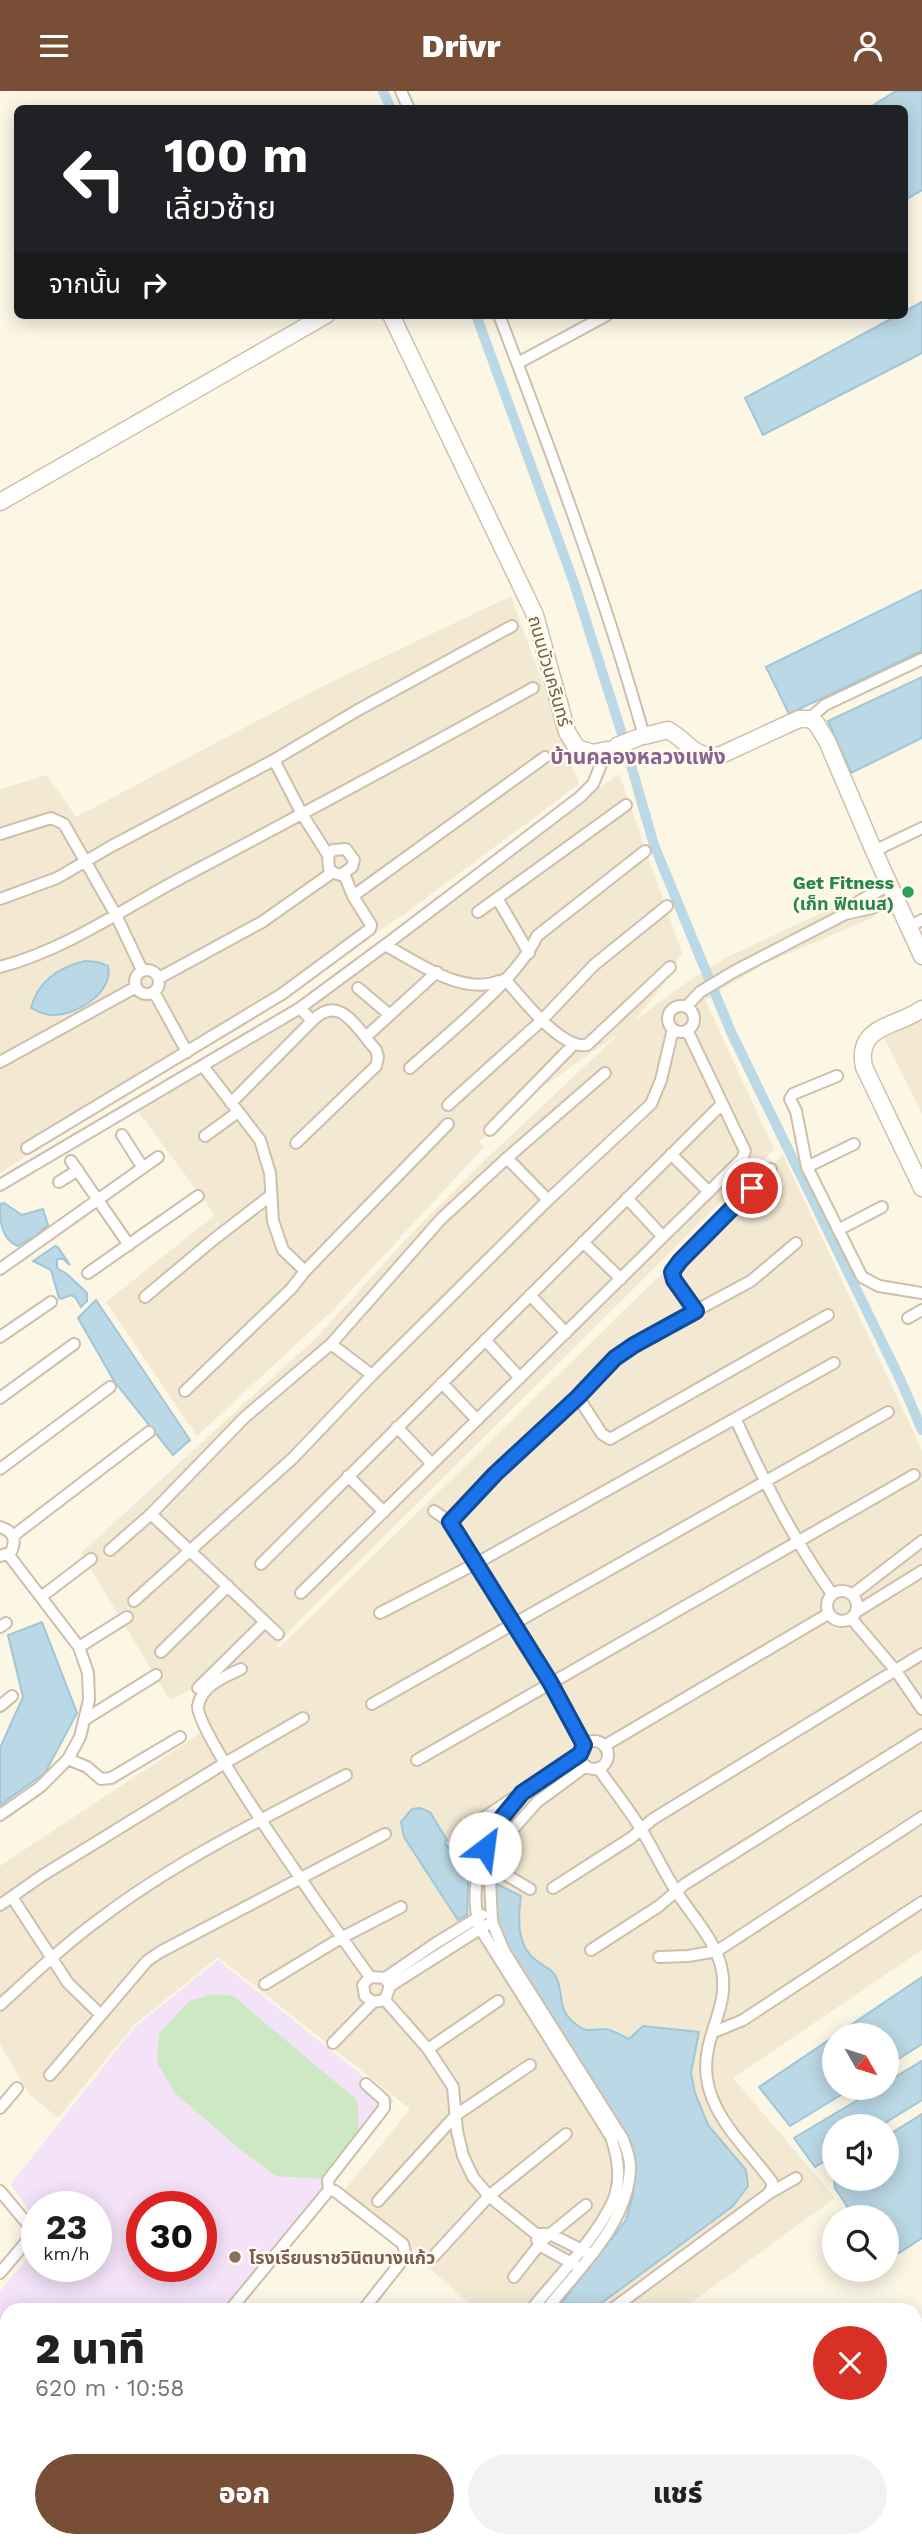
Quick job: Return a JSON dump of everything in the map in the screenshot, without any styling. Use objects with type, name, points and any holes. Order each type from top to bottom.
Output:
[{"type":"street","points":[[0,502],[319,319]]},
{"type":"street","name":"ถนนบัวนครินทร์","points":[[393,319],[536,615],[567,731],[577,748],[593,753],[612,748]]},
{"type":"street","points":[[501,319],[587,552],[620,651],[640,737]]},
{"type":"street","points":[[518,363],[600,319]]},
{"type":"street","points":[[0,899],[37,887],[85,862],[110,846],[274,760],[358,710],[512,626]]},
{"type":"street","points":[[809,719],[825,705],[922,659]]},
{"type":"street","points":[[0,967],[65,943],[533,688]]},
{"type":"street","points":[[0,1185],[300,1007],[385,946],[580,797],[593,784],[612,748],[640,737],[668,730],[690,749],[708,757],[721,755],[799,719],[809,719],[816,723],[827,741],[891,891],[915,923],[920,946]]},
{"type":"street","points":[[353,896],[545,757]]},
{"type":"street","points":[[274,760],[302,814],[328,855]]},
{"type":"street","points":[[478,912],[626,805]]},
{"type":"street","points":[[0,834],[51,818],[64,824],[116,915],[142,970]]},
{"type":"street","points":[[874,851],[922,828]]},
{"type":"street","points":[[27,1148],[282,994],[370,929],[371,925],[353,896],[338,873],[327,862],[328,855],[333,850],[346,849],[351,853],[354,860],[352,867],[338,873],[262,922],[159,978]]},
{"type":"street","points":[[410,1067],[505,979],[530,953],[537,936],[645,851]]},
{"type":"street","points":[[686,1006],[693,1012],[693,1024],[684,1032],[673,1029],[668,1023],[671,1010],[686,1006],[700,992],[733,972],[845,914],[858,902],[891,891]]},
{"type":"street","points":[[497,898],[530,953]]},
{"type":"street","points":[[448,1105],[541,1021],[594,965],[667,906]]},
{"type":"street","points":[[385,946],[437,972],[474,986],[490,985],[505,979]]},
{"type":"street","points":[[505,979],[541,1021],[574,1044],[587,1045],[670,967]]},
{"type":"street","points":[[142,970],[154,971],[159,978],[159,986],[154,992],[142,993],[136,987],[136,976],[142,970]]},
{"type":"street","points":[[370,1033],[437,972]]},
{"type":"street","points":[[0,1062],[136,987]]},
{"type":"street","points":[[358,988],[390,1015]]},
{"type":"street","points":[[154,992],[187,1052]]},
{"type":"street","points":[[300,1007],[312,1021]]},
{"type":"street","points":[[922,1009],[876,1030],[865,1041],[861,1054],[864,1067],[922,1188]]},
{"type":"street","points":[[205,1136],[321,1011],[341,1011],[376,1050],[376,1066],[296,1143]]},
{"type":"street","points":[[134,1601],[293,1458],[372,1375],[548,1200],[650,1104],[661,1080],[673,1029]]},
{"type":"street","points":[[301,1593],[745,1155],[687,1030]]},
{"type":"street","points":[[489,1130],[574,1044]]},
{"type":"street","points":[[203,1066],[260,1140],[270,1173],[273,1221],[283,1250],[305,1271]]},
{"type":"street","points":[[110,1550],[150,1514],[245,1417],[331,1344],[441,1219],[506,1158],[605,1073]]},
{"type":"street","points":[[837,1076],[793,1094],[790,1099],[796,1111],[807,1167],[862,1277],[879,1286],[922,1293]]},
{"type":"street","points":[[261,1563],[722,1104]]},
{"type":"street","points":[[185,1391],[291,1289],[305,1271],[448,1124]]},
{"type":"street","points":[[122,1135],[143,1168]]},
{"type":"street","points":[[807,1167],[854,1144]]},
{"type":"street","points":[[671,1154],[709,1192]]},
{"type":"street","points":[[0,1255],[4,1266],[158,1157]]},
{"type":"street","points":[[506,1158],[548,1200]]},
{"type":"street","points":[[59,1182],[75,1166],[129,1245]]},
{"type":"street","points":[[696,1311],[674,1280],[672,1272],[771,1169]]},
{"type":"street","points":[[88,1273],[198,1196]]},
{"type":"street","points":[[145,1297],[270,1196]]},
{"type":"street","points":[[627,1198],[663,1237]]},
{"type":"street","points":[[838,1230],[882,1207]]},
{"type":"street","points":[[583,1242],[621,1279]]},
{"type":"street","points":[[450,1522],[495,1474],[578,1397],[615,1358],[751,1281],[796,1243]]},
{"type":"street","points":[[530,1295],[566,1333]]},
{"type":"street","points":[[0,1337],[51,1302]]},
{"type":"street","points":[[908,1318],[922,1310]]},
{"type":"street","points":[[578,1397],[602,1434],[610,1440],[828,1315]]},
{"type":"street","points":[[485,1340],[520,1378]]},
{"type":"street","points":[[0,1398],[74,1344]]},
{"type":"street","points":[[331,1344],[372,1375]]},
{"type":"street","points":[[380,1613],[475,1564],[834,1363]]},
{"type":"street","points":[[442,1383],[477,1420]]},
{"type":"street","points":[[0,1469],[110,1387]]},
{"type":"street","points":[[372,1704],[888,1412]]},
{"type":"street","points":[[736,1420],[797,1542],[832,1594]]},
{"type":"street","points":[[397,1427],[432,1464]]},
{"type":"street","points":[[13,1536],[149,1431]]},
{"type":"street","points":[[417,1760],[914,1475]]},
{"type":"street","points":[[348,1476],[384,1512]]},
{"type":"street","points":[[434,1511],[450,1522],[550,1682],[582,1749],[586,1766]]},
{"type":"street","points":[[150,1514],[278,1634]]},
{"type":"street","points":[[0,1527],[8,1530],[15,1544],[4,1555],[41,1597],[79,1647],[88,1672],[89,1700],[80,1737],[68,1759],[40,1787],[0,1815]]},
{"type":"street","points":[[852,1595],[922,1541]]},
{"type":"street","points":[[41,1597],[91,1559]]},
{"type":"street","points":[[922,1571],[854,1615],[848,1621],[837,1621],[828,1614],[826,1603],[832,1594],[842,1591],[852,1595],[857,1602],[854,1615],[922,1709]]},
{"type":"street","points":[[161,1652],[228,1586]]},
{"type":"street","points":[[604,1746],[828,1614]]},
{"type":"street","points":[[79,1647],[127,1617]]},
{"type":"street","points":[[198,1688],[265,1622]]},
{"type":"street","points":[[553,1888],[631,1838],[653,1819],[922,1654]]},
{"type":"street","points":[[241,1669],[215,1680],[201,1697],[198,1713],[225,1763],[261,1820],[370,1977],[387,1982],[491,1917]]},
{"type":"street","points":[[84,1720],[156,1675]]},
{"type":"street","points":[[0,1706],[12,1696]]},
{"type":"street","points":[[0,1905],[43,1875],[303,1718]]},
{"type":"street","points":[[591,1950],[676,1892],[922,1735]]},
{"type":"street","points":[[68,1759],[87,1766],[102,1779],[111,1778],[180,1737]]},
{"type":"street","points":[[476,1823],[597,1741],[604,1746],[607,1758],[598,1768]]},
{"type":"street","points":[[566,2057],[504,1951],[491,1917],[490,1879],[508,1835],[537,1802],[586,1766],[598,1768],[641,1829],[676,1892],[717,1951],[722,1971],[723,2002],[708,2049],[706,2073],[710,2098],[719,2116],[772,2182],[772,2189],[768,2194]]},
{"type":"street","points":[[0,2005],[50,1958],[101,1917],[148,1885],[261,1820],[346,1776]]},
{"type":"street","points":[[522,1793],[494,1830],[480,1857],[478,1923],[623,2139],[630,2162],[623,2207],[575,2265],[551,2303]]},
{"type":"street","points":[[659,1957],[717,1951],[922,1817]]},
{"type":"street","points":[[494,1830],[508,1835]]},
{"type":"street","points":[[50,2075],[147,1961],[160,1951],[385,1834]]},
{"type":"street","points":[[480,1857],[496,1863],[508,1876],[530,1889]]},
{"type":"street","points":[[12,1897],[68,1983],[101,2015]]},
{"type":"street","points":[[714,2032],[743,2020],[922,1902]]},
{"type":"street","points":[[265,1984],[341,1938],[401,1907]]},
{"type":"street","points":[[370,1977],[363,1985],[365,1996],[373,2002]]},
{"type":"street","points":[[387,1982],[385,2000],[428,2049],[453,2087],[463,2156],[473,2177],[489,2196],[537,2240],[575,2265]]},
{"type":"street","points":[[332,2043],[373,2002],[385,2000]]},
{"type":"street","points":[[428,2049],[498,2001]]},
{"type":"street","points":[[379,2201],[456,2115],[530,2065]]},
{"type":"street","points":[[236,2303],[329,2190],[328,2180],[384,2108],[384,2100],[366,2084]]},
{"type":"street","points":[[0,2108],[17,2088]]},
{"type":"street","points":[[432,2257],[489,2196],[566,2134]]},
{"type":"street","points":[[620,2303],[768,2194],[796,2178]]},
{"type":"street","points":[[329,2190],[335,2191],[403,2244],[405,2252],[401,2262],[369,2303]]},
{"type":"street","points":[[0,2191],[31,2228],[32,2235],[0,2273]]},
{"type":"street","points":[[514,2277],[537,2240],[550,2234],[586,2206]]},
{"type":"street","points":[[550,2234],[585,2252]]},
{"type":"street","points":[[538,2303],[575,2265]]},
{"type":"shaded area","points":[[511,596],[579,784],[402,916],[0,1173],[0,789],[47,775],[76,817],[325,685]]},
{"type":"shaded area","points":[[619,774],[682,953],[661,988],[634,1021],[725,958],[864,893],[874,917],[764,964],[705,1000],[774,1149],[297,1623],[275,1648],[281,1646],[783,1155],[922,1450],[922,1950],[733,2078],[822,2183],[822,2191],[829,2191],[835,2198],[691,2303],[469,2303],[425,2264],[420,2254],[343,2192],[410,2109],[218,1957],[134,2025],[58,2118],[29,2094],[0,2044],[0,1866],[202,1732],[193,1714],[193,1706],[197,1695],[209,1681],[170,1700],[81,1553],[317,1337],[410,1235],[622,1031],[540,1089],[479,1142],[484,1147],[334,1309],[197,1436],[106,1302],[215,1215],[137,1110],[322,998],[315,990]]},
{"type":"shaded area","points":[[922,1011],[922,1114],[883,1036]]},
{"type":"shaded area","name":"โรงเรียนราชวินิตบางแก้ว","points":[[218,1960],[394,2101],[231,2303],[0,2303],[0,2291],[21,2266],[21,2282],[112,2282],[112,2191],[21,2191],[21,2199],[11,2184],[134,2028]]},
{"type":"green space","points":[[213,1994],[233,1996],[357,2100],[359,2127],[354,2146],[322,2179],[276,2176],[242,2151],[175,2093],[157,2063],[159,2034],[189,2001]]},
{"type":"water","points":[[896,91],[922,91],[922,190],[908,198],[908,105],[874,105]]},
{"type":"water","points":[[922,302],[922,353],[763,435],[745,398],[891,319],[908,319],[908,309]]},
{"type":"water","points":[[922,590],[922,651],[789,714],[766,667]]},
{"type":"water","points":[[922,677],[922,738],[851,773],[828,721]]},
{"type":"water","points":[[85,961],[108,966],[105,985],[91,1001],[71,1012],[61,1014],[46,1014],[31,1008],[39,990],[51,977],[67,967]]},
{"type":"water","points":[[4,1203],[22,1215],[43,1209],[48,1225],[18,1246],[12,1243],[5,1234],[0,1216],[0,1204]]},
{"type":"water","points":[[55,1246],[70,1265],[63,1259],[57,1259],[57,1268],[87,1293],[87,1301],[81,1307],[71,1295],[59,1298],[51,1270],[33,1261]]},
{"type":"water","points":[[96,1300],[190,1440],[173,1455],[114,1381],[78,1318]]},
{"type":"water","points":[[42,1622],[77,1713],[45,1773],[0,1805],[0,1748],[23,1697],[8,1635]]},
{"type":"water","points":[[420,1808],[430,1812],[447,1840],[445,1844],[453,1852],[463,1850],[469,1856],[467,1915],[458,1920],[404,1837],[401,1822],[412,1809]]},
{"type":"water","points":[[495,1883],[521,1896],[519,1922],[525,1948],[530,1955],[551,1970],[559,1986],[564,2010],[581,2028],[607,2029],[629,2039],[643,2026],[699,2032],[691,2073],[695,2093],[708,2125],[746,2170],[748,2186],[733,2206],[601,2303],[561,2303],[626,2220],[633,2195],[634,2166],[503,1947],[491,1901]]},
{"type":"water","points":[[922,1977],[922,2044],[900,2058],[900,2023],[854,2023]]},
{"type":"water","points":[[822,2045],[822,2100],[832,2100],[790,2126],[759,2087]]},
{"type":"water","points":[[922,2061],[922,2100],[899,2114],[834,2114],[858,2100],[900,2100],[900,2074]]},
{"type":"water","points":[[922,2114],[922,2238],[899,2253],[899,2205],[846,2205],[837,2191],[899,2191],[899,2128]]},
{"type":"water","points":[[822,2121],[822,2163],[815,2167],[794,2138]]},
{"type":"waterway","points":[[383,91],[389,105]]},
{"type":"waterway","points":[[477,319],[574,583],[654,845],[731,1032],[901,1381],[922,1430]]},
{"type":"place","name":"Get Fitness (เก็ท ฟิตเนส)","points":[[908,892]]},
{"type":"place","name":"โรงเรียนราชวินิตบางแก้ว","points":[[235,2257]]},
{"type":"district","name":"บ้านคลองหลวงแพ่ง","points":[[638,756]]},
{"type":"route","points":[[485,1848],[500,1820],[522,1793],[580,1754],[584,1745],[550,1682],[450,1522],[495,1474],[578,1397],[615,1358],[696,1311],[674,1280],[672,1272],[752,1188]]}]
